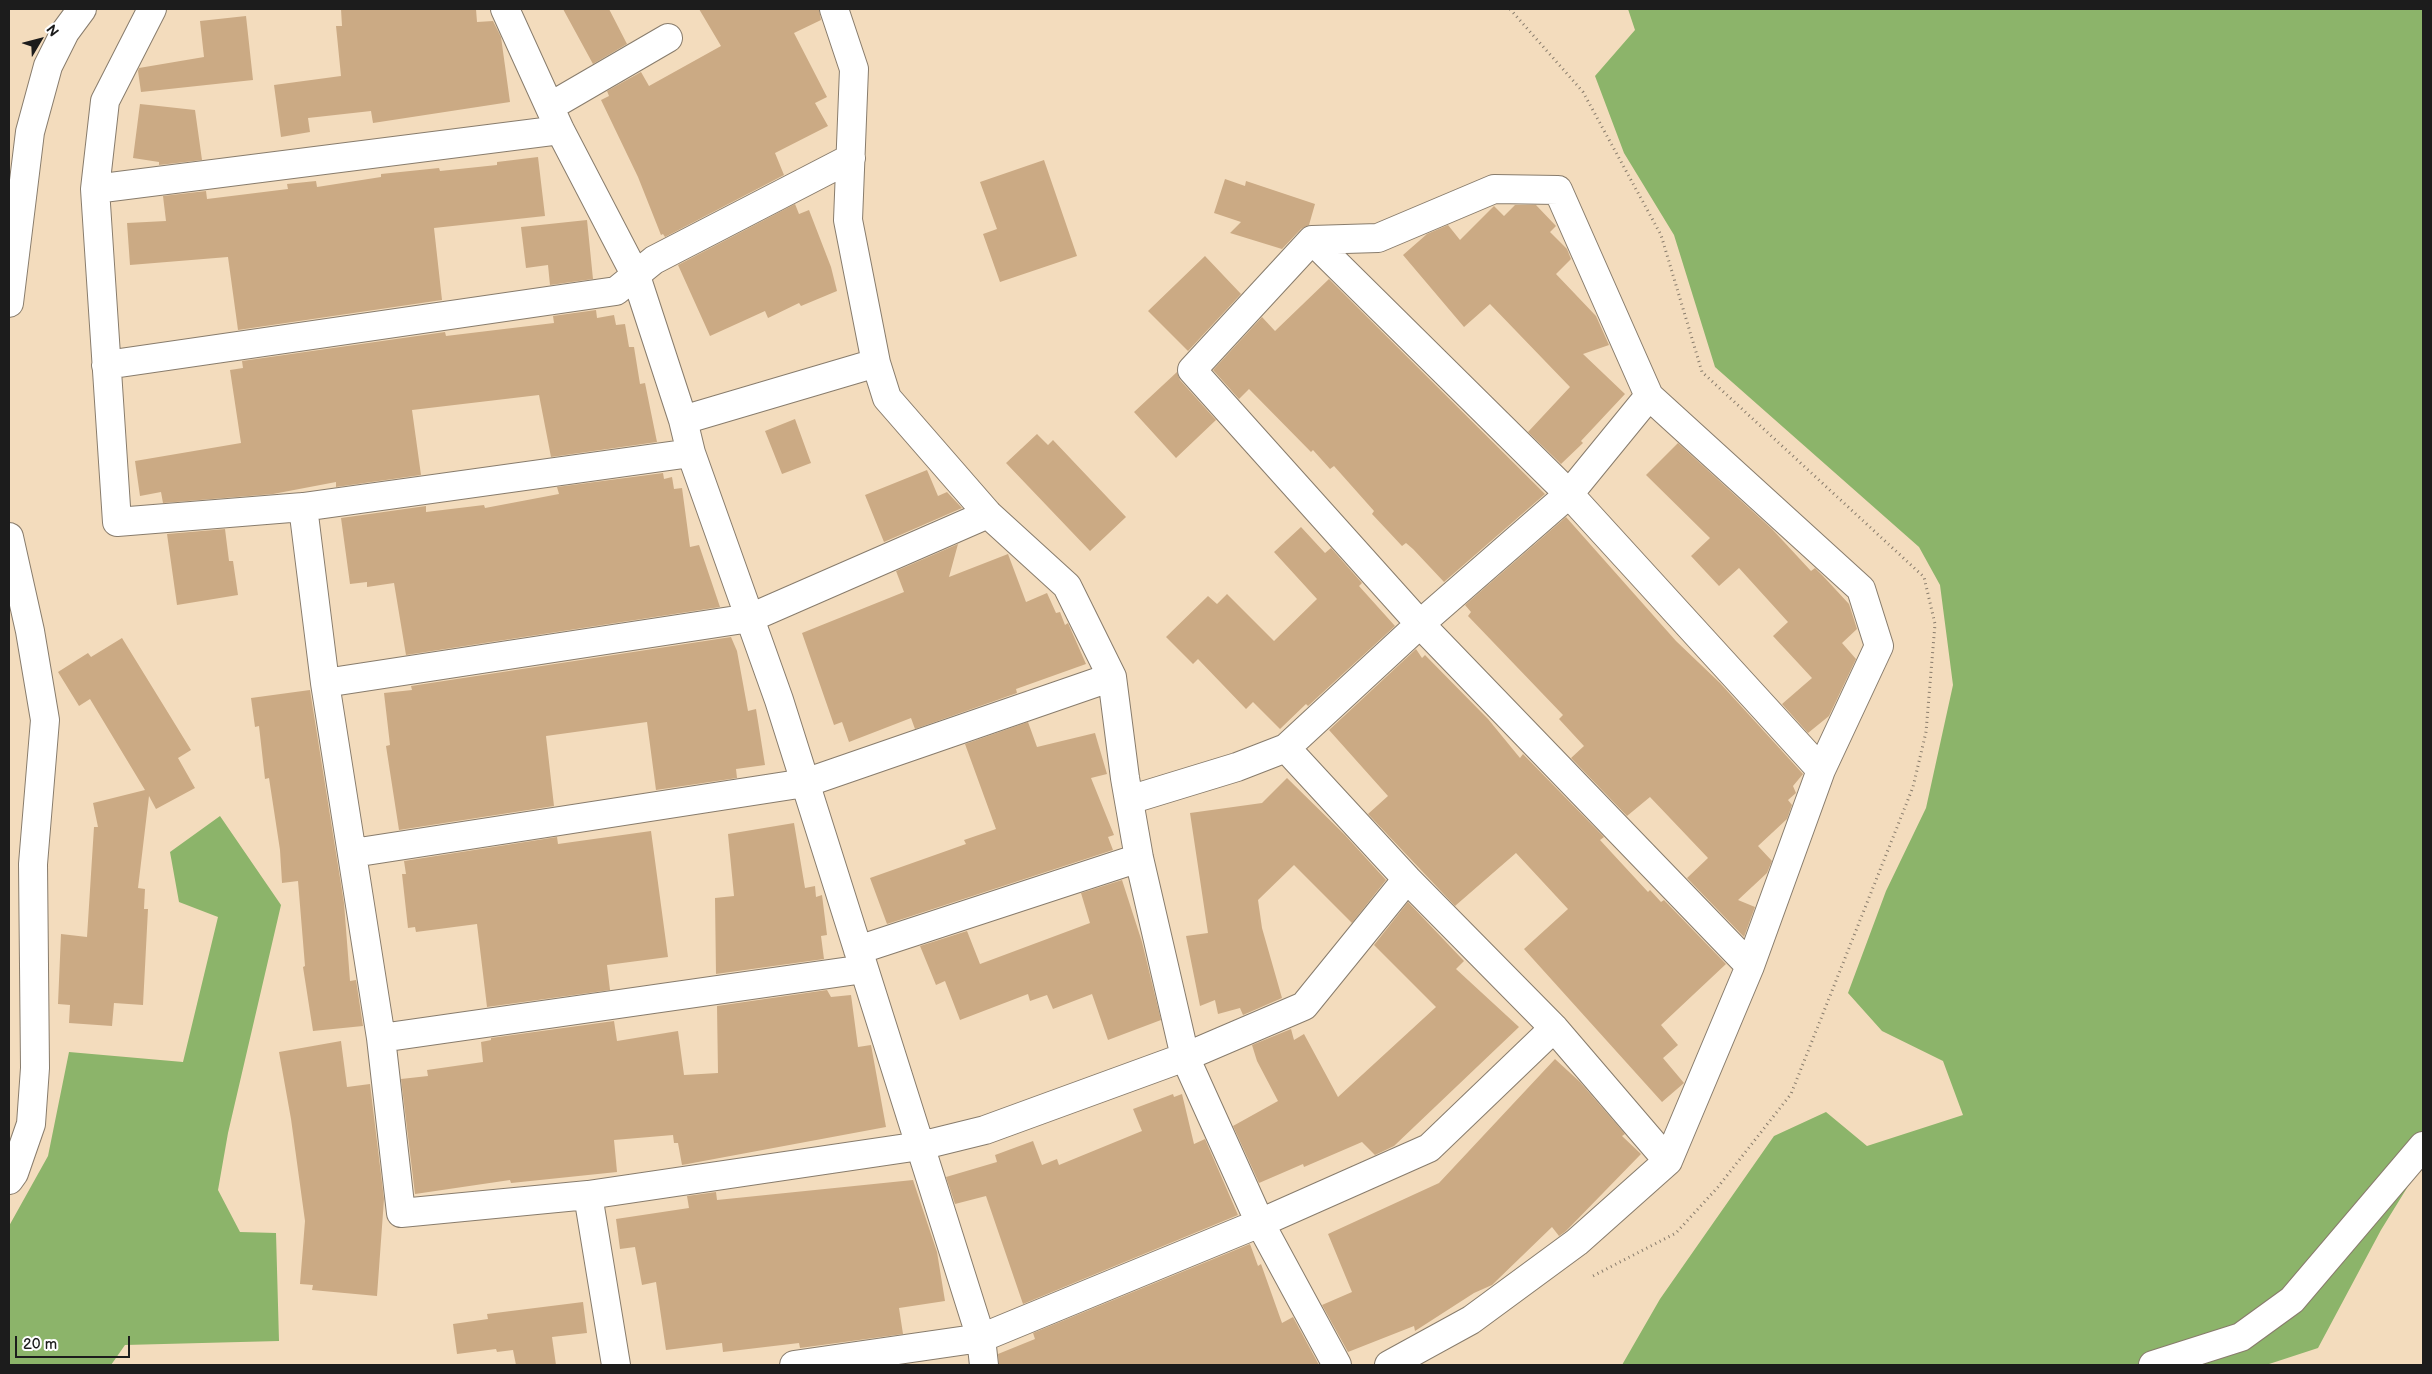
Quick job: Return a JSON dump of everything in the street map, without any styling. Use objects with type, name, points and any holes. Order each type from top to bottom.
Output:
[{"type":"street","points":[[9,303],[30,132],[48,66],[65,32],[82,9]]},
{"type":"street","points":[[152,9],[105,101],[95,189],[116,522],[303,506],[690,453]]},
{"type":"street","points":[[505,9],[555,118],[636,276],[683,420],[690,453],[750,618],[805,783],[981,1338],[984,1365]]},
{"type":"street","points":[[834,9],[854,69],[848,220],[876,363],[887,398],[988,514],[1067,586],[1112,677],[1139,858],[1185,1057],[1260,1223],[1337,1365]]},
{"type":"street","points":[[95,189],[555,118],[668,38]]},
{"type":"street","points":[[106,365],[616,291],[654,260],[851,158]]},
{"type":"street","points":[[1389,1365],[1471,1320],[1577,1242],[1668,1161],[1750,966],[1821,770],[1879,646],[1861,589],[1649,396],[1558,190],[1494,190],[1378,238],[1312,240],[1192,370],[1420,624],[1750,966]]},
{"type":"street","points":[[1312,240],[1569,494],[1821,770]]},
{"type":"street","points":[[683,420],[876,363]]},
{"type":"street","points":[[1129,800],[1237,767],[1286,748],[1420,624],[1569,494],[1649,396]]},
{"type":"street","points":[[303,506],[325,683],[381,1038],[401,1213],[588,1195],[920,1146],[984,1130],[1185,1057],[1304,1006],[1407,879]]},
{"type":"street","points":[[325,683],[750,618],[988,514]]},
{"type":"street","points":[[9,537],[30,631],[45,720],[33,864],[36,1068],[31,1124],[14,1173],[9,1180]]},
{"type":"street","points":[[353,853],[805,783],[1112,677]]},
{"type":"street","points":[[1286,748],[1407,879],[1554,1028],[1668,1161]]},
{"type":"street","points":[[381,1038],[861,960],[1139,858]]},
{"type":"street","points":[[794,1365],[981,1338],[1260,1223],[1429,1148],[1554,1028]]},
{"type":"street","points":[[2153,1365],[2241,1337],[2292,1300],[2423,1146]]},
{"type":"street","points":[[588,1195],[616,1365]]},
{"type":"green space","points":[[1628,9],[2423,9],[2423,1162],[2381,1230],[2318,1348],[2266,1365],[1622,1365],[1660,1299],[1774,1136],[1826,1112],[1867,1146],[1963,1115],[1943,1061],[1882,1031],[1848,993],[1886,891],[1926,808],[1953,685],[1940,585],[1919,547],[1715,367],[1674,235],[1624,153],[1595,76],[1635,30]]},
{"type":"green space","points":[[220,816],[281,905],[228,1133],[218,1190],[240,1232],[276,1233],[279,1341],[125,1345],[111,1365],[9,1365],[9,1226],[48,1156],[69,1052],[183,1062],[218,917],[179,902],[170,852]]},
{"type":"building","points":[[341,9],[476,9],[477,22],[493,21],[501,37],[510,102],[373,123],[371,111],[308,118],[310,132],[281,137],[274,85],[341,76],[336,26],[342,26]]},
{"type":"building","points":[[563,9],[609,9],[627,44],[593,64]]},
{"type":"building","points":[[699,9],[819,9],[821,20],[794,33],[827,97],[815,103],[828,126],[775,153],[784,175],[665,237],[663,234],[661,235],[638,177],[601,100],[609,96],[607,91],[641,72],[649,86],[721,46]]},
{"type":"building","points":[[246,16],[253,80],[141,92],[139,68],[204,57],[200,21]]},
{"type":"building","points":[[140,104],[195,110],[202,160],[159,165],[159,162],[133,158]]},
{"type":"building","points":[[538,157],[545,216],[434,228],[442,300],[238,330],[228,257],[130,265],[127,223],[166,221],[163,196],[206,191],[207,199],[288,189],[287,184],[316,181],[317,187],[381,177],[381,174],[439,168],[440,171],[497,165],[497,162]]},
{"type":"building","points":[[1044,160],[1077,256],[1000,282],[983,234],[997,229],[980,182]]},
{"type":"building","points":[[1225,179],[1245,186],[1246,181],[1315,204],[1309,225],[1301,229],[1282,249],[1230,233],[1241,222],[1214,213]]},
{"type":"building","points":[[795,204],[799,214],[809,210],[831,267],[837,291],[801,306],[799,303],[768,318],[765,311],[710,336],[678,265]]},
{"type":"building","points":[[1515,205],[1536,205],[1556,226],[1550,232],[1567,249],[1571,259],[1556,274],[1596,316],[1609,345],[1583,354],[1625,394],[1581,441],[1583,443],[1561,464],[1528,432],[1570,387],[1490,304],[1464,327],[1403,255],[1427,234],[1448,225],[1460,240],[1494,206],[1504,216]]},
{"type":"building","points":[[587,220],[593,279],[550,285],[548,265],[526,268],[521,227]]},
{"type":"building","points":[[1205,256],[1241,294],[1188,351],[1148,311]]},
{"type":"building","points":[[1329,279],[1545,494],[1444,582],[1406,543],[1402,546],[1372,514],[1374,511],[1334,466],[1330,469],[1313,450],[1311,452],[1249,389],[1239,399],[1213,370],[1262,317],[1275,331]]},
{"type":"building","points":[[596,310],[597,318],[614,315],[616,325],[625,324],[629,347],[634,347],[640,384],[645,383],[657,442],[551,457],[539,395],[412,410],[421,475],[336,487],[336,482],[273,494],[163,503],[161,492],[140,496],[135,461],[241,443],[230,370],[243,368],[242,361],[445,332],[446,336],[554,323],[553,316]]},
{"type":"building","points":[[1177,372],[1180,380],[1216,420],[1176,458],[1134,412]]},
{"type":"building","points":[[795,419],[811,463],[782,474],[765,431]]},
{"type":"building","points":[[1037,434],[1048,445],[1053,440],[1126,517],[1090,551],[1006,463]]},
{"type":"building","points":[[1678,443],[1772,529],[1811,571],[1815,568],[1849,604],[1857,629],[1842,643],[1856,659],[1829,716],[1808,733],[1782,704],[1812,678],[1773,636],[1788,622],[1739,568],[1719,586],[1691,556],[1710,538],[1646,475]]},
{"type":"building","points":[[927,470],[938,496],[947,492],[962,508],[884,542],[865,495]]},
{"type":"building","points":[[663,473],[664,479],[672,477],[674,489],[682,488],[690,547],[699,545],[720,607],[406,655],[394,583],[367,587],[367,582],[350,584],[341,518],[426,506],[426,512],[484,505],[485,508],[559,494],[557,487]]},
{"type":"building","points":[[1566,517],[1676,641],[1720,683],[1803,774],[1793,786],[1796,793],[1788,800],[1792,805],[1787,819],[1758,846],[1772,861],[1767,873],[1738,900],[1755,907],[1744,937],[1687,878],[1708,858],[1650,797],[1627,816],[1571,758],[1584,746],[1559,719],[1563,715],[1468,616],[1471,612],[1465,605]]},
{"type":"building","points":[[1301,527],[1325,553],[1331,548],[1362,583],[1359,586],[1395,626],[1308,706],[1306,704],[1280,729],[1253,702],[1246,709],[1198,659],[1193,664],[1166,637],[1208,596],[1217,604],[1227,594],[1274,641],[1317,599],[1274,552]]},
{"type":"building","points":[[225,529],[229,561],[233,561],[238,595],[177,605],[167,534]]},
{"type":"building","points":[[958,544],[949,577],[1008,554],[1026,602],[1047,593],[1056,613],[1060,612],[1065,625],[1068,623],[1086,664],[1016,689],[1017,693],[915,729],[911,718],[849,742],[842,722],[834,725],[802,633],[904,592],[896,571]]},
{"type":"building","points":[[731,637],[737,651],[748,711],[756,709],[765,765],[736,769],[737,778],[656,790],[647,722],[546,736],[554,806],[399,830],[386,746],[390,745],[384,693],[412,690],[411,686]]},
{"type":"building","points":[[122,638],[191,750],[178,758],[195,788],[156,809],[149,796],[138,888],[145,889],[144,909],[148,909],[143,1005],[114,1003],[112,1026],[69,1023],[70,1005],[58,1004],[61,934],[87,937],[94,827],[98,827],[93,803],[145,790],[90,699],[79,706],[58,672],[88,653],[91,657]]},
{"type":"building","points":[[1416,649],[1422,658],[1425,655],[1488,719],[1520,758],[1523,754],[1604,837],[1600,840],[1648,892],[1650,890],[1661,902],[1664,900],[1726,964],[1661,1025],[1678,1045],[1663,1058],[1684,1083],[1662,1102],[1524,949],[1568,909],[1516,853],[1455,906],[1368,814],[1388,796],[1329,730]]},
{"type":"building","points":[[310,690],[344,903],[350,981],[356,980],[363,1026],[313,1031],[303,967],[305,966],[298,881],[282,883],[280,850],[269,778],[265,779],[259,726],[255,727],[251,698]]},
{"type":"building","points":[[1028,722],[1037,747],[1095,733],[1107,774],[1091,778],[1114,835],[1108,837],[1113,850],[887,924],[870,878],[966,844],[964,840],[996,829],[965,744]]},
{"type":"building","points":[[1287,778],[1345,835],[1386,880],[1352,923],[1294,865],[1258,900],[1262,928],[1282,998],[1243,1015],[1240,1008],[1218,1014],[1215,1000],[1200,1006],[1186,936],[1208,933],[1190,813],[1262,803]]},
{"type":"building","points":[[794,823],[805,888],[815,886],[816,897],[822,895],[827,935],[821,936],[824,959],[716,974],[715,898],[734,896],[728,834]]},
{"type":"building","points":[[651,831],[668,957],[607,965],[610,990],[487,1007],[477,924],[416,932],[415,927],[408,928],[402,874],[406,874],[404,861],[557,837],[558,844]]},
{"type":"building","points":[[1122,880],[1142,942],[1161,1020],[1108,1040],[1092,994],[1053,1009],[1047,995],[1030,1001],[1028,994],[960,1020],[945,981],[936,985],[920,946],[967,931],[980,964],[1090,923],[1081,893]]},
{"type":"building","points":[[1408,902],[1464,961],[1456,969],[1519,1027],[1394,1146],[1375,1155],[1362,1142],[1304,1167],[1303,1164],[1259,1183],[1233,1126],[1278,1101],[1257,1061],[1252,1045],[1291,1029],[1294,1040],[1304,1034],[1338,1097],[1436,1007],[1374,945]]},
{"type":"building","points":[[827,990],[831,997],[851,995],[858,1047],[871,1045],[886,1127],[682,1165],[678,1143],[674,1143],[673,1135],[614,1140],[617,1172],[511,1183],[510,1180],[415,1194],[401,1079],[428,1076],[427,1070],[483,1062],[481,1042],[491,1040],[491,1038],[614,1021],[617,1041],[678,1031],[684,1075],[718,1073],[717,1006]]},
{"type":"building","points":[[341,1041],[347,1087],[370,1084],[384,1199],[377,1296],[312,1290],[313,1285],[300,1284],[305,1221],[291,1119],[279,1052]]},
{"type":"building","points":[[1555,1059],[1580,1082],[1625,1134],[1622,1136],[1641,1154],[1566,1231],[1559,1236],[1552,1227],[1492,1285],[1474,1293],[1415,1331],[1414,1326],[1348,1352],[1322,1305],[1352,1292],[1328,1234],[1439,1183]]},
{"type":"building","points":[[1173,1094],[1174,1097],[1182,1094],[1194,1144],[1205,1139],[1238,1215],[1023,1304],[986,1196],[955,1204],[946,1177],[997,1162],[995,1155],[1033,1141],[1042,1165],[1057,1159],[1059,1165],[1142,1131],[1133,1109]]},
{"type":"building","points":[[913,1180],[937,1252],[945,1301],[899,1308],[903,1334],[800,1348],[799,1343],[723,1352],[722,1343],[666,1350],[656,1282],[642,1285],[635,1247],[620,1249],[616,1219],[689,1208],[687,1196],[716,1192],[717,1200]]},
{"type":"building","points":[[1250,1244],[1258,1266],[1261,1264],[1282,1323],[1293,1317],[1319,1365],[999,1365],[998,1354],[1035,1339],[1033,1333]]},
{"type":"building","points":[[583,1302],[587,1333],[552,1337],[556,1365],[516,1365],[513,1350],[497,1352],[496,1349],[457,1354],[453,1324],[488,1319],[487,1314]]}]
